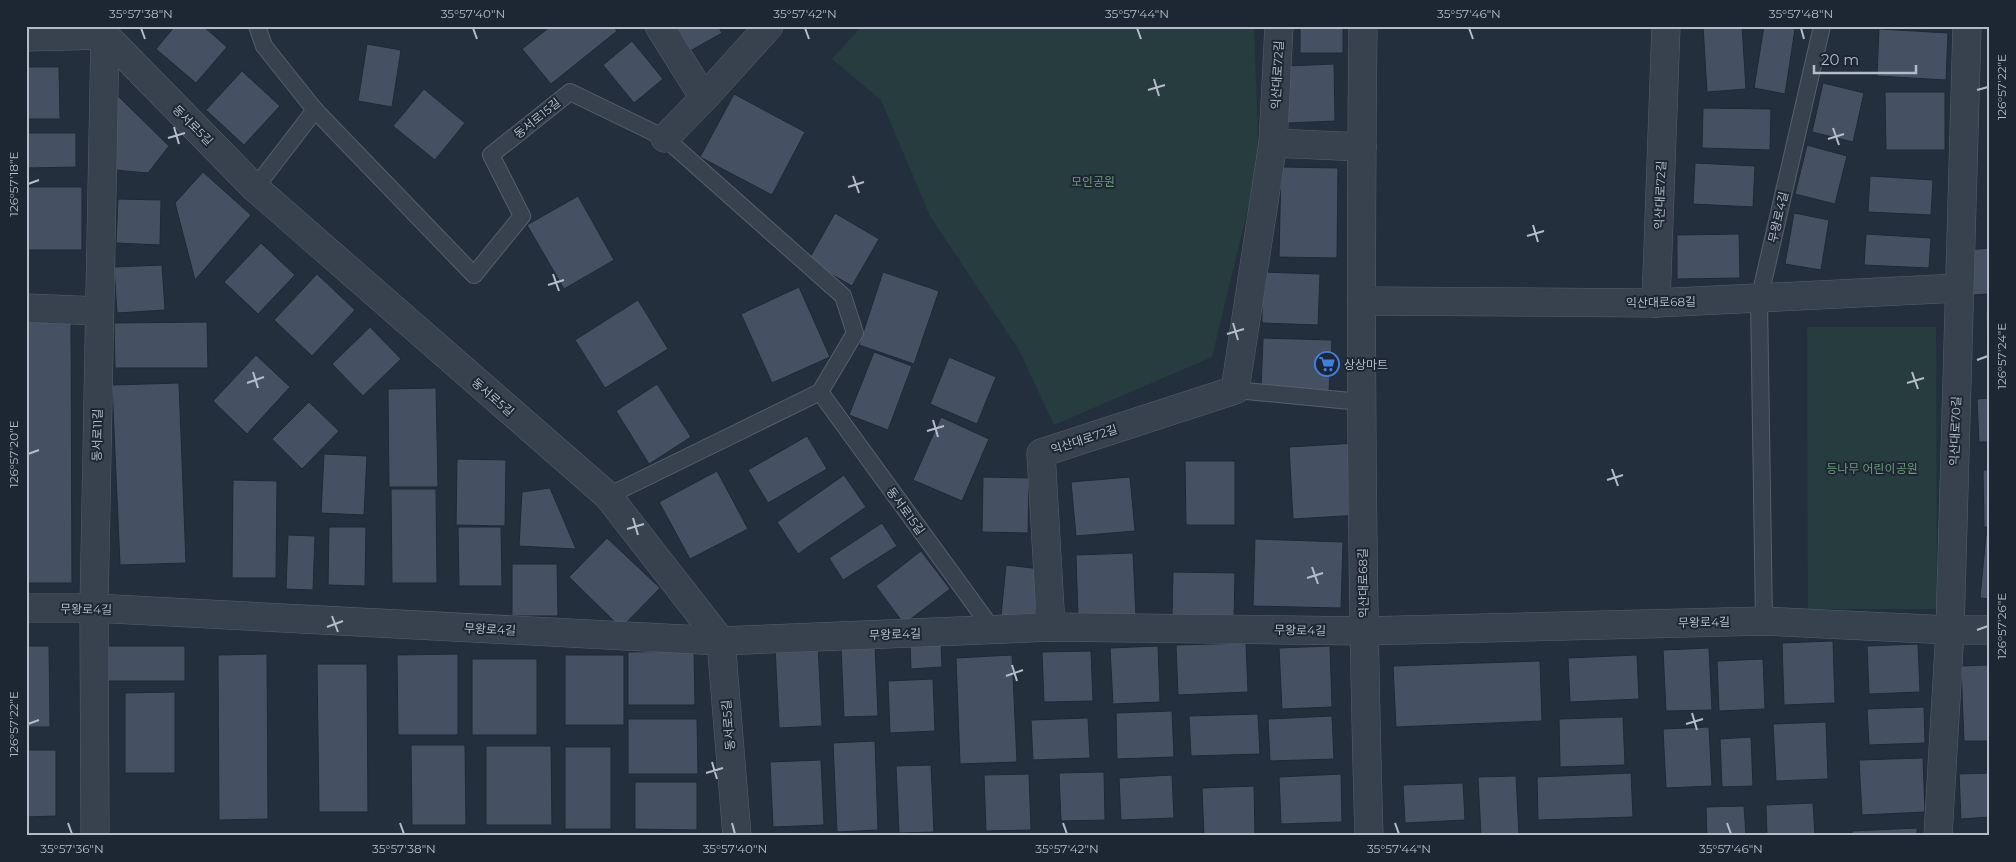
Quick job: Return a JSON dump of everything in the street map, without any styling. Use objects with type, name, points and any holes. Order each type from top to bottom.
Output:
[{"type":"street","points":[[658,26],[704,98]]},
{"type":"street","points":[[665,138],[769,26]]},
{"type":"street","name":"익산대로72길","points":[[1051,627],[1041,453],[1235,390],[1273,143],[1279,26]]},
{"type":"street","name":"익산대로68길","points":[[1363,26],[1361,402],[1363,631],[1369,836]]},
{"type":"street","name":"익산대로72길","points":[[1656,303],[1666,26]]},
{"type":"street","name":"익산대로70길","points":[[1938,836],[1950,630],[1967,26]]},
{"type":"street","points":[[26,36],[98,31]]},
{"type":"street","name":"동서로5길","points":[[98,31],[255,188],[608,496],[721,641],[737,836]]},
{"type":"street","name":"동서로11길","points":[[95,836],[94,608],[99,311],[98,31]]},
{"type":"street","points":[[1273,143],[1362,147]]},
{"type":"street","name":"익산대로68길","points":[[1363,301],[1656,303],[1759,300],[1959,288]]},
{"type":"street","points":[[26,308],[99,311]]},
{"type":"street","name":"무왕로4길","points":[[26,608],[94,608],[721,641],[1051,627],[1363,631],[1764,621],[1950,630],[1990,630]]},
{"type":"lane","name":"동서로15길","points":[[257,26],[264,46],[315,110],[474,275],[522,216],[491,154],[570,92],[665,138],[843,296],[855,333],[820,392],[993,630]]},
{"type":"lane","name":"무왕로4길","points":[[1764,621],[1759,300],[1822,26]]},
{"type":"lane","points":[[255,188],[315,110]]},
{"type":"lane","name":"익산대로72길","points":[[1235,390],[1361,402]]},
{"type":"lane","points":[[608,496],[820,392]]},
{"type":"green space","name":"모인공원","points":[[862,26],[1254,26],[1259,163],[1212,357],[1054,425],[1019,350],[930,216],[881,100],[832,59]]},
{"type":"green space","name":"등나무 어린이공원","points":[[1807,327],[1936,327],[1937,609],[1808,609]]},
{"type":"building","points":[[175,26],[203,26],[227,47],[196,83],[156,49]]},
{"type":"building","points":[[551,26],[613,26],[617,31],[551,84],[522,49]]},
{"type":"building","points":[[676,26],[718,26],[722,33],[690,51]]},
{"type":"building","points":[[1300,26],[1343,26],[1343,53],[1300,53]]},
{"type":"building","points":[[1703,26],[1742,26],[1746,89],[1707,92]]},
{"type":"building","points":[[1764,26],[1795,29],[1785,94],[1754,88]]},
{"type":"building","points":[[1879,29],[1948,33],[1946,80],[1877,76]]},
{"type":"building","points":[[632,41],[663,79],[634,103],[603,65]]},
{"type":"building","points":[[367,44],[401,50],[392,107],[358,101]]},
{"type":"building","points":[[1334,64],[1335,121],[1287,123],[1286,66]]},
{"type":"building","points":[[26,67],[59,67],[60,119],[26,119]]},
{"type":"building","points":[[242,71],[280,106],[244,145],[206,110]]},
{"type":"building","points":[[1823,83],[1864,93],[1853,142],[1812,132]]},
{"type":"building","points":[[424,89],[465,123],[435,160],[393,126]]},
{"type":"building","points":[[1885,92],[1945,92],[1945,150],[1886,150]]},
{"type":"building","points":[[734,94],[805,132],[772,195],[700,157]]},
{"type":"building","points":[[118,96],[169,146],[148,173],[104,169]]},
{"type":"building","points":[[1703,108],[1771,109],[1770,150],[1702,148]]},
{"type":"building","points":[[26,133],[76,133],[76,167],[26,168]]},
{"type":"building","points":[[1807,145],[1847,156],[1835,204],[1795,194]]},
{"type":"building","points":[[1695,163],[1755,166],[1753,207],[1693,204]]},
{"type":"building","points":[[1281,167],[1338,168],[1337,258],[1279,257]]},
{"type":"building","points":[[203,172],[251,215],[195,280],[175,203]]},
{"type":"building","points":[[1870,176],[1933,180],[1931,215],[1868,212]]},
{"type":"building","points":[[26,187],[82,187],[82,250],[26,250]]},
{"type":"building","points":[[578,196],[614,260],[564,289],[527,225]]},
{"type":"building","points":[[118,199],[161,200],[160,245],[116,243]]},
{"type":"building","points":[[835,213],[879,239],[852,286],[808,261]]},
{"type":"building","points":[[1794,213],[1829,220],[1821,270],[1785,264]]},
{"type":"building","points":[[1739,234],[1740,278],[1677,279],[1677,235]]},
{"type":"building","points":[[1866,234],[1931,238],[1929,268],[1864,265]]},
{"type":"building","points":[[261,243],[295,275],[258,314],[224,282]]},
{"type":"building","points":[[1990,248],[1990,294],[1972,295],[1968,250]]},
{"type":"building","points":[[162,265],[165,310],[117,313],[114,267]]},
{"type":"building","points":[[883,272],[939,291],[914,364],[859,345]]},
{"type":"building","points":[[1262,272],[1320,274],[1318,325],[1262,323]]},
{"type":"building","points":[[317,274],[355,310],[312,356],[274,320]]},
{"type":"building","points":[[799,287],[830,357],[772,383],[741,314]]},
{"type":"building","points":[[638,300],[668,349],[605,388],[575,340]]},
{"type":"building","points":[[1986,313],[1990,313],[1990,368],[1987,368]]},
{"type":"building","points":[[26,321],[71,321],[72,583],[26,583]]},
{"type":"building","points":[[207,322],[208,368],[115,368],[114,323]]},
{"type":"building","points":[[370,327],[401,359],[363,396],[332,364]]},
{"type":"building","points":[[1263,338],[1332,340],[1329,392],[1261,389]]},
{"type":"building","points":[[874,352],[912,366],[888,430],[849,415]]},
{"type":"building","points":[[256,355],[290,387],[247,434],[213,401]]},
{"type":"building","points":[[949,357],[996,377],[977,424],[930,404]]},
{"type":"building","points":[[179,383],[186,563],[120,565],[112,385]]},
{"type":"building","points":[[657,384],[691,437],[649,464],[616,411]]},
{"type":"building","points":[[436,388],[438,487],[389,487],[388,389]]},
{"type":"building","points":[[1990,398],[1990,442],[1979,442],[1977,399]]},
{"type":"building","points":[[309,402],[339,431],[302,469],[272,439]]},
{"type":"building","points":[[941,417],[989,439],[962,501],[913,480]]},
{"type":"building","points":[[807,436],[827,469],[768,503],[748,470]]},
{"type":"building","points":[[1357,443],[1361,515],[1293,519],[1289,447]]},
{"type":"building","points":[[324,454],[367,456],[364,515],[321,513]]},
{"type":"building","points":[[457,459],[506,460],[505,526],[456,525]]},
{"type":"building","points":[[1185,461],[1235,461],[1235,525],[1186,525]]},
{"type":"building","points":[[1983,470],[1990,470],[1990,527],[1984,527]]},
{"type":"building","points":[[717,471],[748,529],[690,559],[659,502]]},
{"type":"building","points":[[844,475],[866,507],[798,554],[777,522]]},
{"type":"building","points":[[983,477],[1029,478],[1028,533],[982,532]]},
{"type":"building","points":[[1130,477],[1135,531],[1076,536],[1071,482]]},
{"type":"building","points":[[233,480],[277,481],[276,578],[232,578]]},
{"type":"building","points":[[550,488],[576,549],[519,546],[522,492]]},
{"type":"building","points":[[391,489],[436,489],[437,583],[392,583]]},
{"type":"building","points":[[882,523],[897,546],[843,580],[829,558]]},
{"type":"building","points":[[329,527],[366,527],[365,586],[328,585]]},
{"type":"building","points":[[458,527],[501,527],[502,586],[459,586]]},
{"type":"building","points":[[288,535],[315,536],[313,590],[286,589]]},
{"type":"building","points":[[1986,535],[1990,536],[1990,599],[1980,598]]},
{"type":"building","points":[[607,538],[660,588],[621,628],[569,577]]},
{"type":"building","points":[[1255,539],[1343,542],[1341,608],[1253,606]]},
{"type":"building","points":[[921,551],[950,589],[904,624],[876,586]]},
{"type":"building","points":[[1133,553],[1136,616],[1078,618],[1076,555]]},
{"type":"building","points":[[512,564],[557,564],[558,616],[512,616]]},
{"type":"building","points":[[1006,565],[1041,569],[1035,620],[1001,616]]},
{"type":"building","points":[[1173,572],[1235,573],[1234,619],[1172,617]]},
{"type":"building","points":[[941,641],[942,667],[911,669],[910,642]]},
{"type":"building","points":[[1833,641],[1835,703],[1784,705],[1782,643]]},
{"type":"building","points":[[1246,643],[1248,692],[1178,695],[1176,645]]},
{"type":"building","points":[[1918,644],[1920,692],[1869,694],[1867,646]]},
{"type":"building","points":[[818,645],[822,726],[779,728],[775,647]]},
{"type":"building","points":[[875,645],[878,716],[844,717],[841,646]]},
{"type":"building","points":[[26,646],[49,646],[50,727],[26,727]]},
{"type":"building","points":[[108,646],[185,646],[185,681],[108,681]]},
{"type":"building","points":[[1158,646],[1160,702],[1113,704],[1110,648]]},
{"type":"building","points":[[1330,646],[1332,707],[1282,709],[1279,648]]},
{"type":"building","points":[[1709,648],[1712,710],[1666,711],[1663,650]]},
{"type":"building","points":[[694,651],[695,705],[628,705],[628,652]]},
{"type":"building","points":[[1091,651],[1093,701],[1044,702],[1042,652]]},
{"type":"building","points":[[267,654],[268,819],[219,820],[218,655]]},
{"type":"building","points":[[458,654],[458,735],[398,735],[397,655]]},
{"type":"building","points":[[565,655],[624,655],[624,725],[565,725]]},
{"type":"building","points":[[1012,655],[1017,762],[960,764],[956,658]]},
{"type":"building","points":[[1637,655],[1639,699],[1570,702],[1568,658]]},
{"type":"building","points":[[472,659],[537,659],[537,735],[472,735]]},
{"type":"building","points":[[1763,659],[1765,709],[1719,711],[1717,661]]},
{"type":"building","points":[[1540,661],[1542,721],[1396,727],[1393,666]]},
{"type":"building","points":[[317,664],[367,664],[368,812],[319,812]]},
{"type":"building","points":[[1990,665],[1990,741],[1964,741],[1961,666]]},
{"type":"building","points":[[933,679],[935,731],[890,733],[888,681]]},
{"type":"building","points":[[175,692],[175,773],[125,773],[125,693]]},
{"type":"building","points":[[1924,707],[1925,743],[1869,745],[1867,709]]},
{"type":"building","points":[[1172,711],[1174,757],[1117,759],[1116,713]]},
{"type":"building","points":[[1258,714],[1260,754],[1191,756],[1189,716]]},
{"type":"building","points":[[1332,716],[1334,759],[1270,761],[1268,719]]},
{"type":"building","points":[[1623,717],[1625,765],[1560,767],[1559,719]]},
{"type":"building","points":[[1088,718],[1090,758],[1033,760],[1031,720]]},
{"type":"building","points":[[628,719],[697,719],[698,774],[628,774]]},
{"type":"building","points":[[1826,722],[1828,779],[1776,781],[1773,724]]},
{"type":"building","points":[[1709,727],[1712,786],[1666,788],[1663,729]]},
{"type":"building","points":[[1751,737],[1753,786],[1722,787],[1720,739]]},
{"type":"building","points":[[875,741],[878,830],[837,832],[833,743]]},
{"type":"building","points":[[411,745],[465,745],[466,825],[412,825]]},
{"type":"building","points":[[486,746],[551,746],[552,825],[486,825]]},
{"type":"building","points":[[565,747],[611,747],[611,829],[565,829]]},
{"type":"building","points":[[26,750],[56,750],[56,816],[26,817]]},
{"type":"building","points":[[1923,758],[1925,812],[1862,815],[1859,760]]},
{"type":"building","points":[[821,760],[824,825],[773,827],[770,762]]},
{"type":"building","points":[[931,765],[934,832],[899,833],[896,766]]},
{"type":"building","points":[[1104,772],[1105,820],[1061,821],[1059,773]]},
{"type":"building","points":[[1631,773],[1633,817],[1538,820],[1537,777]]},
{"type":"building","points":[[1990,773],[1990,817],[1961,819],[1959,774]]},
{"type":"building","points":[[1029,774],[1031,830],[986,831],[984,775]]},
{"type":"building","points":[[1341,774],[1342,822],[1281,824],[1279,777]]},
{"type":"building","points":[[1172,775],[1174,818],[1121,820],[1119,778]]},
{"type":"building","points":[[1516,776],[1519,836],[1481,836],[1478,777]]},
{"type":"building","points":[[635,782],[697,782],[697,830],[635,829]]},
{"type":"building","points":[[1463,783],[1465,820],[1405,823],[1403,785]]},
{"type":"building","points":[[1254,786],[1255,836],[1204,836],[1202,788]]},
{"type":"building","points":[[1813,803],[1815,836],[1767,836],[1766,805]]},
{"type":"building","points":[[1744,806],[1746,836],[1707,836],[1706,807]]},
{"type":"building","points":[[1917,828],[1917,836],[1852,836],[1852,831]]},
{"type":"place","name":"상상마트","points":[[1327,364]]}]
